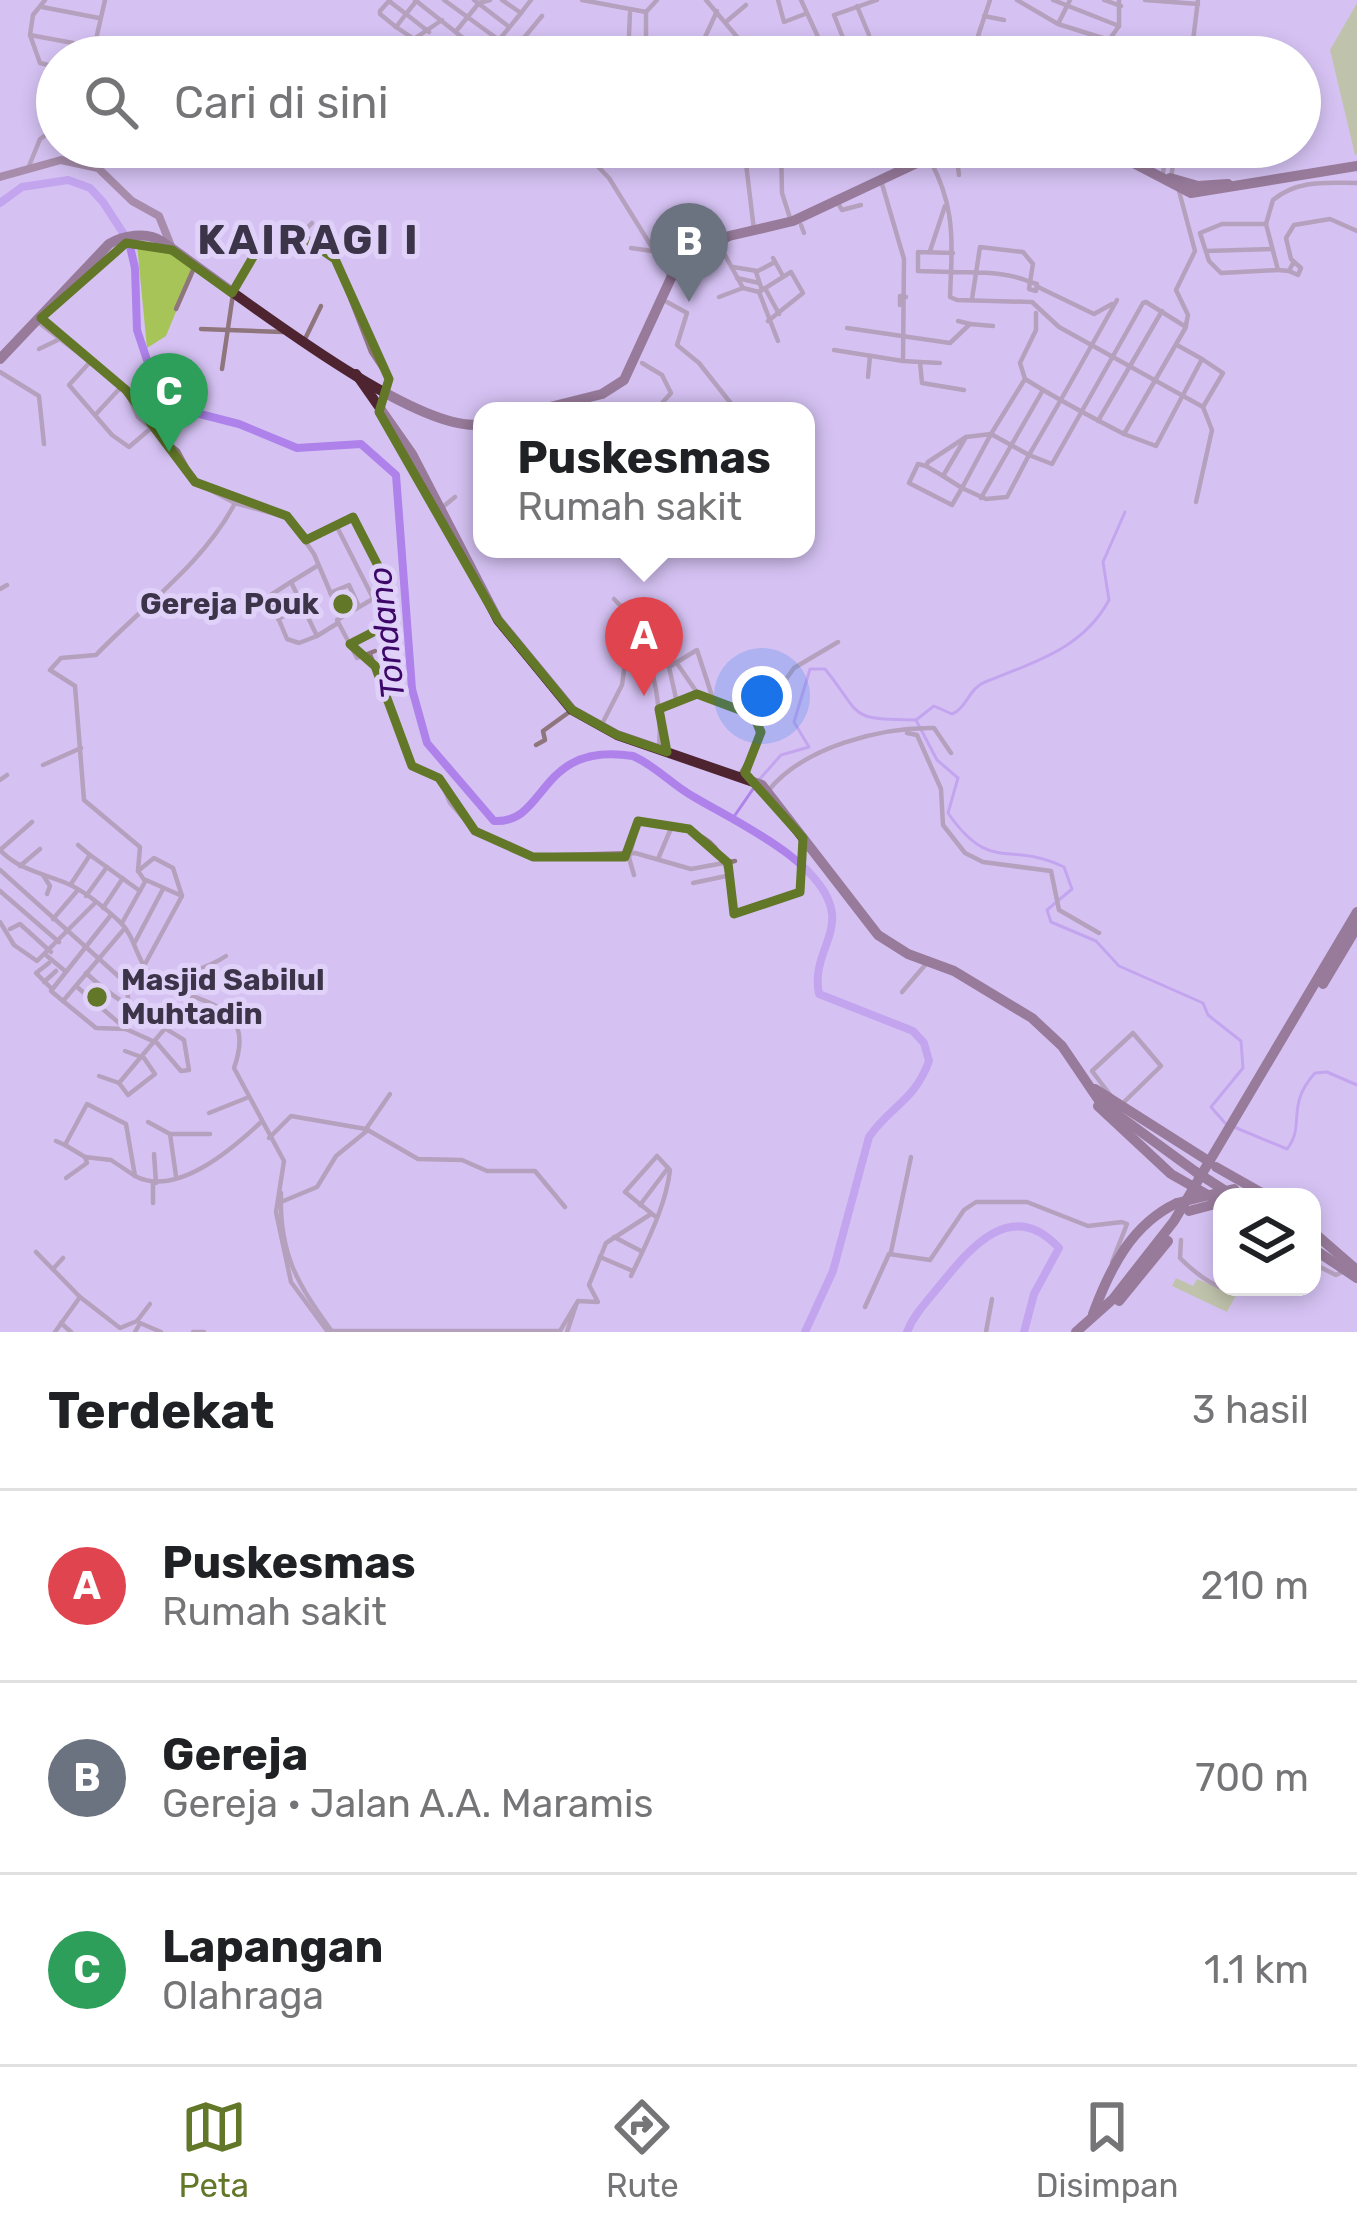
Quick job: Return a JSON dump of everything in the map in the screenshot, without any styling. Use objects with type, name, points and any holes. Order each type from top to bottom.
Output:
[{"type":"highway","points":[[1145,168],[1214,193],[1328,176],[1357,162]]},
{"type":"highway","points":[[1158,168],[1171,181],[1198,186],[1357,162]]},
{"type":"highway","points":[[589,402],[620,392],[642,362],[686,268],[719,246],[799,226],[910,168]]},
{"type":"highway","points":[[835,205],[911,168]]},
{"type":"highway","points":[[570,402],[602,394],[621,383],[633,369],[671,278],[707,245],[754,230],[799,226]]},
{"type":"highway","points":[[3,352],[116,243],[148,240],[305,339],[381,394],[453,432],[473,429]]},
{"type":"highway","points":[[381,394],[498,620],[572,710],[600,728],[761,785],[878,935],[900,951],[929,960],[1032,1018],[1094,1096],[1227,1188]]},
{"type":"highway","points":[[1076,1332],[1113,1299],[1197,1190],[1357,912]]},
{"type":"highway","points":[[1276,1053],[1357,927]]},
{"type":"highway","points":[[1084,1078],[1254,1188]]},
{"type":"highway","points":[[1084,1078],[1093,1101],[1171,1174],[1213,1198]]},
{"type":"highway","points":[[1086,1332],[1134,1285],[1182,1208],[1183,1195],[1171,1174]]},
{"type":"highway","points":[[1092,1317],[1114,1267],[1142,1226],[1213,1199]]},
{"type":"highway","points":[[1182,1208],[1213,1204]]},
{"type":"highway","points":[[1321,1241],[1352,1274]]},
{"type":"highway","points":[[1321,1257],[1352,1274]]},
{"type":"main road","points":[[0,177],[36,165]]},
{"type":"main road","points":[[96,168],[164,222],[171,251]]},
{"type":"street","points":[[96,36],[105,0]]},
{"type":"street","points":[[408,36],[380,14],[390,0],[429,32]]},
{"type":"street","points":[[396,26],[416,0],[464,36]]},
{"type":"street","points":[[444,0],[494,36]]},
{"type":"street","points":[[457,30],[476,2],[490,0]]},
{"type":"street","points":[[502,0],[521,13]]},
{"type":"street","points":[[502,36],[531,0]]},
{"type":"street","points":[[582,0],[646,12]]},
{"type":"street","points":[[622,0],[628,36]]},
{"type":"street","points":[[646,36],[646,12],[657,0]]},
{"type":"street","points":[[706,0],[737,36]]},
{"type":"street","points":[[778,0],[784,22],[806,14]]},
{"type":"street","points":[[801,0],[817,36]]},
{"type":"street","points":[[842,36],[834,15],[877,0]]},
{"type":"street","points":[[978,36],[990,0]]},
{"type":"street","points":[[1017,0],[1058,24],[1096,36]]},
{"type":"street","points":[[1053,0],[1119,26]]},
{"type":"street","points":[[1104,0],[1119,3],[1119,26],[1112,36]]},
{"type":"street","points":[[1145,0],[1198,2],[1194,36]]},
{"type":"street","points":[[476,2],[510,27]]},
{"type":"street","points":[[1058,24],[1068,3]]},
{"type":"street","points":[[36,51],[30,34],[33,15],[44,4],[99,18]]},
{"type":"street","points":[[726,22],[746,5]]},
{"type":"street","points":[[857,7],[869,34]]},
{"type":"street","points":[[706,36],[717,11]]},
{"type":"street","points":[[525,36],[542,16]]},
{"type":"street","points":[[984,16],[1004,20]]},
{"type":"street","points":[[419,36],[442,20]]},
{"type":"street","points":[[30,34],[40,36]]},
{"type":"street","points":[[29,166],[36,149]]},
{"type":"street","points":[[600,168],[671,278]]},
{"type":"street","points":[[747,168],[754,230]]},
{"type":"street","points":[[782,168],[783,201],[799,226]]},
{"type":"street","points":[[932,168],[955,226],[950,297],[1032,302]]},
{"type":"street","points":[[957,168],[959,175]]},
{"type":"street","points":[[1124,434],[1176,345],[1188,315],[1176,290],[1195,250],[1169,168]]},
{"type":"street","points":[[1171,181],[1173,168]]},
{"type":"street","points":[[1278,270],[1266,224],[1277,195],[1328,176],[1357,183]]},
{"type":"street","points":[[882,184],[904,256],[903,361]]},
{"type":"street","points":[[930,251],[946,204]]},
{"type":"street","points":[[835,205],[842,210],[861,205]]},
{"type":"street","points":[[1288,271],[1293,263],[1286,238],[1294,225],[1330,219],[1357,231]]},
{"type":"street","points":[[222,369],[233,294],[255,253],[288,251],[312,223]]},
{"type":"street","points":[[1266,224],[1202,229],[1206,251],[1221,273],[1300,273],[1300,266],[1293,263]]},
{"type":"street","points":[[293,230],[339,265],[371,352],[389,379],[381,394]]},
{"type":"street","points":[[719,246],[743,288]]},
{"type":"street","points":[[973,299],[982,246],[1023,252],[1033,264],[1030,286],[1036,330],[1020,363],[1025,379],[1154,448],[1202,359]]},
{"type":"street","points":[[631,248],[652,251]]},
{"type":"street","points":[[1206,251],[1272,249]]},
{"type":"street","points":[[953,253],[917,253],[919,273],[1010,274],[1094,314],[1117,300],[1005,498],[980,498],[962,488],[926,466],[916,466],[910,484],[950,506],[962,488],[1025,379]]},
{"type":"street","points":[[732,268],[757,271],[774,260],[783,276]]},
{"type":"street","points":[[176,309],[194,268]]},
{"type":"street","points":[[757,271],[768,321],[778,341]]},
{"type":"street","points":[[719,297],[743,288],[761,288],[794,274],[803,297],[768,321]]},
{"type":"street","points":[[737,278],[761,288],[779,314]]},
{"type":"street","points":[[667,302],[687,313],[677,345],[699,363],[730,402]]},
{"type":"street","points":[[926,466],[949,444],[992,434],[1052,464],[1144,302],[1186,325]]},
{"type":"street","points":[[305,339],[321,306]]},
{"type":"street","points":[[1035,311],[1203,407],[1212,430],[1196,502]]},
{"type":"street","points":[[1098,421],[1162,311]]},
{"type":"street","points":[[40,320],[122,386],[137,417],[180,454],[195,482],[235,503],[284,515],[306,540],[357,658],[373,652],[412,766],[441,781],[450,803],[475,831],[533,857],[630,854],[691,869],[731,862]]},
{"type":"street","points":[[958,321],[993,326]]},
{"type":"street","points":[[847,328],[950,343],[970,324]]},
{"type":"street","points":[[201,329],[289,330]]},
{"type":"street","points":[[39,349],[62,338]]},
{"type":"street","points":[[1176,345],[1222,371],[1203,407]]},
{"type":"street","points":[[834,350],[940,363]]},
{"type":"street","points":[[868,376],[870,356]]},
{"type":"street","points":[[91,361],[69,385],[126,447],[150,429]]},
{"type":"street","points":[[642,362],[662,375],[671,393],[662,402]]},
{"type":"street","points":[[920,362],[922,383],[964,390]]},
{"type":"street","points":[[0,372],[39,396],[44,444]]},
{"type":"street","points":[[97,413],[122,386]]},
{"type":"street","points":[[980,498],[1043,390]]},
{"type":"street","points":[[943,476],[966,437]]},
{"type":"street","points":[[949,444],[959,449]]},
{"type":"street","points":[[438,507],[455,497]]},
{"type":"street","points":[[182,896],[146,881],[138,871],[140,847],[84,800],[75,686],[53,675],[54,663],[65,656],[96,655],[173,576],[206,551],[235,503]]},
{"type":"street","points":[[306,540],[356,519],[388,587],[317,636],[291,644],[268,596],[319,565]]},
{"type":"street","points":[[336,525],[390,625],[350,644]]},
{"type":"street","points":[[291,582],[317,636]]},
{"type":"street","points":[[330,592],[349,585],[359,607]]},
{"type":"street","points":[[614,599],[635,622],[659,710],[658,750]]},
{"type":"street","points":[[278,619],[302,607]]},
{"type":"street","points":[[644,656],[672,642]]},
{"type":"street","points":[[745,708],[758,692],[784,682],[794,668],[838,642]]},
{"type":"street","points":[[677,704],[669,667],[699,651],[712,696]]},
{"type":"street","points":[[676,662],[697,694]]},
{"type":"street","points":[[600,728],[622,685],[625,663]]},
{"type":"street","points":[[659,710],[697,694],[745,708],[761,732],[740,775]]},
{"type":"street","points":[[536,745],[545,739],[542,731],[572,710]]},
{"type":"street","points":[[761,785],[850,741],[923,728],[934,728],[951,753]]},
{"type":"street","points":[[907,733],[916,735],[941,789],[943,825],[965,853],[983,862],[1055,878],[1056,899],[1074,923],[1099,933]]},
{"type":"street","points":[[43,765],[82,748]]},
{"type":"street","points":[[32,822],[1,852],[20,866],[70,884],[103,908],[124,926],[144,965],[165,984],[224,1012],[238,1029],[234,1068],[284,1161],[281,1236],[300,1290],[331,1332],[558,1332],[578,1300],[598,1302],[598,1294],[589,1287],[614,1237],[653,1215]]},
{"type":"street","points":[[634,875],[630,854],[638,823],[672,826],[705,837],[731,862],[734,914],[800,892],[802,842]]},
{"type":"street","points":[[658,860],[672,826]]},
{"type":"street","points":[[78,845],[140,891]]},
{"type":"street","points":[[20,866],[40,849]]},
{"type":"street","points":[[70,884],[90,855]]},
{"type":"street","points":[[138,871],[154,858],[173,868],[182,896],[144,965]]},
{"type":"street","points":[[86,896],[107,867]]},
{"type":"street","points":[[0,870],[68,933],[99,958],[128,986],[132,1012],[126,1029],[108,1036],[36,973],[59,943],[68,933],[95,903]]},
{"type":"street","points":[[43,875],[50,886],[47,894]]},
{"type":"street","points":[[693,883],[731,875]]},
{"type":"street","points":[[103,908],[123,878]]},
{"type":"street","points":[[63,1000],[124,926],[146,881]]},
{"type":"street","points":[[135,942],[164,887]]},
{"type":"street","points":[[53,919],[78,890]]},
{"type":"street","points":[[0,891],[59,943]]},
{"type":"street","points":[[47,984],[111,915]]},
{"type":"street","points":[[0,922],[12,942],[32,959],[49,957]]},
{"type":"street","points":[[8,930],[20,924],[60,970]]},
{"type":"street","points":[[165,984],[179,974],[199,974],[226,956]]},
{"type":"street","points":[[902,992],[929,960]]},
{"type":"street","points":[[76,986],[126,1029],[157,1043],[181,1071],[189,1070],[186,1042],[169,1028],[132,1012],[86,973]]},
{"type":"street","points":[[119,1083],[194,994]]},
{"type":"street","points":[[1084,1078],[1111,1096],[1125,1101],[1161,1066],[1133,1034],[1092,1071],[1111,1096]]},
{"type":"street","points":[[99,1076],[119,1083],[130,1095],[155,1074],[144,1058],[125,1051]]},
{"type":"street","points":[[281,1202],[316,1187],[336,1156],[367,1129],[390,1094]]},
{"type":"street","points":[[209,1113],[249,1097]]},
{"type":"street","points":[[65,1145],[87,1104],[126,1124],[135,1176]]},
{"type":"street","points":[[269,1138],[291,1116],[367,1129],[418,1159],[462,1160],[487,1171],[535,1171],[565,1208]]},
{"type":"street","points":[[148,1122],[170,1134],[210,1135]]},
{"type":"street","points":[[56,1141],[85,1157],[111,1160],[155,1183],[177,1178],[225,1154],[260,1123]]},
{"type":"street","points":[[170,1134],[177,1178]]},
{"type":"street","points":[[152,1203],[154,1154]]},
{"type":"street","points":[[653,1215],[626,1192],[657,1156],[668,1168]]},
{"type":"street","points":[[66,1178],[87,1163],[85,1157]]},
{"type":"street","points":[[865,1307],[891,1252],[911,1157]]},
{"type":"street","points":[[640,1205],[668,1168]]},
{"type":"street","points":[[600,1257],[632,1274],[668,1168]]},
{"type":"street","points":[[281,1187],[281,1236]]},
{"type":"street","points":[[891,1252],[926,1262],[970,1204],[1006,1200],[1032,1204],[1088,1226],[1127,1224],[1110,1256],[1114,1267]]},
{"type":"street","points":[[614,1237],[642,1252]]},
{"type":"street","points":[[1181,1240],[1180,1258],[1213,1284]]},
{"type":"street","points":[[36,1252],[119,1328],[136,1321],[150,1304]]},
{"type":"street","points":[[52,1269],[63,1258]]},
{"type":"street","points":[[55,1332],[80,1297]]},
{"type":"street","points":[[986,1332],[992,1299]]},
{"type":"street","points":[[567,1332],[576,1305]]},
{"type":"street","points":[[61,1323],[71,1332]]},
{"type":"street","points":[[135,1332],[142,1323],[161,1332]]},
{"type":"street","points":[[193,1332],[204,1332]]},
{"type":"highlighted area","points":[[304,238],[335,259],[389,379],[379,412],[498,620],[572,710],[617,735],[667,752],[659,709],[697,694],[753,715],[761,732],[745,773],[803,838],[800,892],[734,914],[728,863],[689,829],[638,821],[625,857],[533,857],[475,831],[439,778],[412,766],[375,666],[350,644],[391,623],[378,598],[392,593],[353,517],[306,540],[287,516],[195,482],[126,390],[41,318],[126,243],[172,250],[232,293],[256,252],[295,250]]},
{"type":"green space","points":[[1357,3],[1357,154],[1355,155],[1330,50]]},
{"type":"green space","points":[[137,244],[159,246],[194,268],[166,336],[147,348]]},
{"type":"green space","points":[[1176,1278],[1193,1286],[1197,1279],[1213,1286],[1213,1296],[1235,1296],[1227,1312],[1172,1286]]},
{"type":"waterway","name":"Tondano","points":[[0,203],[22,187],[68,180],[90,188],[103,202],[129,242],[135,268],[137,330],[151,372],[192,412],[239,424],[297,448],[361,444],[396,475],[412,689],[427,743],[494,821],[525,810],[561,771],[578,760],[633,756],[796,860],[826,894],[832,923],[819,971],[819,994],[913,1031],[924,1043],[929,1061],[909,1095],[869,1137],[833,1271],[805,1332]]},
{"type":"waterway","points":[[758,781],[781,755],[809,747],[794,722],[810,669],[825,669],[852,706],[866,716],[916,720],[934,706],[952,714],[980,685],[1071,642],[1109,600],[1103,562],[1125,512]]},
{"type":"waterway","points":[[916,720],[937,760],[958,778],[948,813],[963,832],[989,850],[1045,859],[1064,867],[1072,889],[1047,910],[1051,922],[1096,941],[1119,966],[1203,1003],[1208,1015],[1241,1041],[1243,1068],[1211,1107],[1225,1123]]},
{"type":"waterway","points":[[733,818],[753,789]]},
{"type":"waterway","points":[[1234,1127],[1287,1149],[1301,1095],[1315,1073],[1327,1072],[1357,1085]]},
{"type":"waterway","name":"Tondano","points":[[907,1332],[927,1301],[979,1243],[1009,1227],[1025,1227],[1042,1233],[1059,1248],[1034,1294],[1024,1332]]},
{"type":"place","name":"Gereja","points":[[689,302]]},
{"type":"place","name":"Lapangan","points":[[169,452]]},
{"type":"place","name":"Gereja Pouk","points":[[343,604]]},
{"type":"place","name":"Puskesmas","points":[[644,696]]},
{"type":"place","name":"Masjid Sabilul Muhtadin","points":[[97,997]]},
{"type":"district","name":"KAIRAGI I","points":[[309,240]]}]
